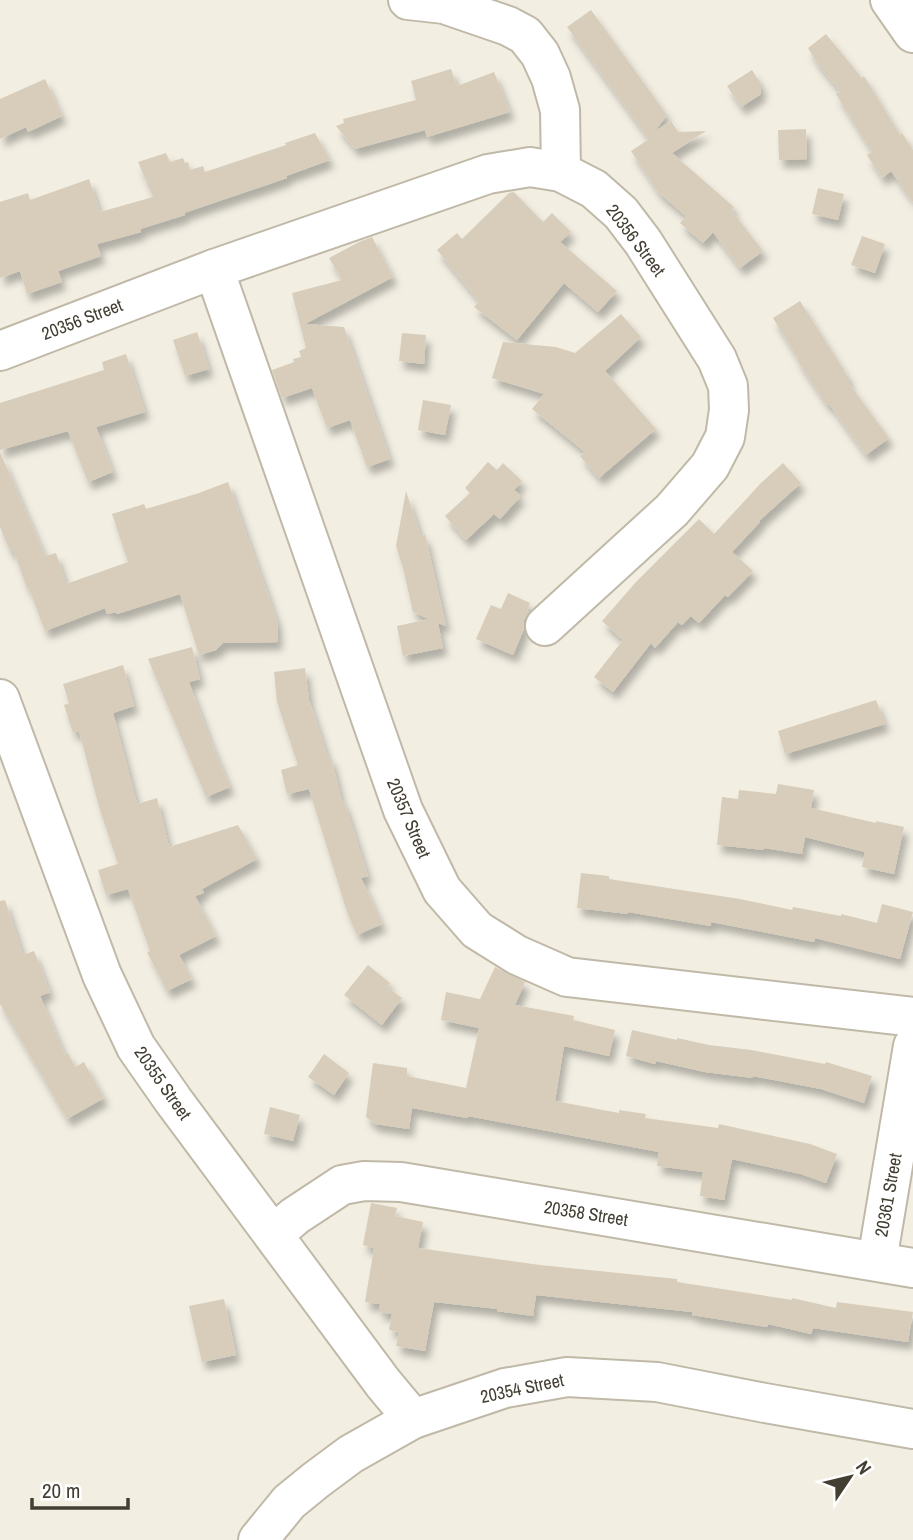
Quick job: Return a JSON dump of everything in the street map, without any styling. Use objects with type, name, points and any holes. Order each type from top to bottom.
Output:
[{"type":"street","points":[[408,0],[444,5],[508,26],[525,35],[540,54],[557,99],[561,172]]},
{"type":"street","points":[[890,0],[913,33]]},
{"type":"street","name":"20356 Street","points":[[0,351],[214,269],[488,174],[530,167],[561,172],[594,189],[621,213],[643,242],[717,359],[728,386],[729,411],[725,437],[710,466],[672,510],[545,626]]},
{"type":"street","name":"20357 Street","points":[[214,269],[403,810],[442,890],[477,930],[517,955],[567,977],[913,1017]]},
{"type":"street","name":"20355 Street","points":[[0,699],[102,975],[136,1047],[383,1383],[413,1419]]},
{"type":"street","name":"20361 Street","points":[[895,1264],[913,1046]]},
{"type":"street","name":"20358 Street","points":[[274,1234],[295,1216],[342,1185],[364,1181],[401,1182],[895,1264]]},
{"type":"street","name":"20354 Street","points":[[258,1540],[289,1502],[316,1480],[351,1454],[413,1419],[505,1388],[568,1377],[657,1382],[913,1429]]},
{"type":"building","points":[[591,10],[667,115],[655,131],[671,121],[678,132],[706,131],[672,153],[734,207],[731,210],[763,251],[740,268],[713,232],[703,243],[680,223],[686,216],[658,192],[631,151],[649,139],[567,27]]},
{"type":"building","points":[[826,34],[862,78],[864,76],[900,135],[902,133],[913,150],[913,202],[891,171],[882,178],[867,155],[872,152],[836,94],[840,91],[808,48]]},
{"type":"building","points":[[451,69],[457,86],[494,72],[510,112],[427,137],[425,130],[355,149],[336,126],[344,123],[343,119],[416,100],[411,81]]},
{"type":"building","points":[[752,70],[761,84],[761,94],[741,107],[727,86]]},
{"type":"building","points":[[45,79],[62,116],[28,132],[26,127],[0,139],[0,99]]},
{"type":"building","points":[[806,129],[807,159],[779,160],[778,130]]},
{"type":"building","points":[[315,133],[330,160],[286,176],[287,178],[140,229],[141,232],[97,244],[101,256],[58,271],[62,282],[27,294],[20,271],[0,278],[0,202],[28,193],[30,200],[89,179],[100,212],[153,197],[138,162],[166,153],[170,162],[183,158],[185,163],[188,162],[190,170],[203,166],[205,172]]},
{"type":"building","points":[[818,188],[844,194],[838,220],[812,214]]},
{"type":"building","points":[[514,192],[543,222],[552,213],[571,232],[560,242],[617,291],[598,312],[564,283],[517,340],[474,307],[479,301],[437,250],[457,233],[462,239],[509,193]]},
{"type":"building","points":[[862,236],[885,244],[875,273],[851,265]]},
{"type":"building","points":[[372,237],[393,277],[305,324],[344,327],[390,459],[367,467],[350,420],[327,428],[312,388],[282,398],[272,370],[294,362],[293,359],[301,357],[299,351],[306,348],[292,293],[342,280],[329,258]]},
{"type":"building","points":[[800,301],[850,380],[847,381],[889,438],[866,455],[829,404],[827,405],[773,318]]},
{"type":"building","points":[[621,314],[641,337],[605,371],[656,429],[599,478],[580,456],[585,452],[532,409],[544,394],[492,378],[503,342],[556,347],[575,353]]},
{"type":"building","points":[[197,332],[209,369],[185,376],[173,340]]},
{"type":"building","points":[[402,333],[426,335],[424,364],[399,361]]},
{"type":"building","points":[[126,354],[145,412],[96,427],[113,472],[88,482],[68,431],[0,450],[0,403],[104,370],[102,362]]},
{"type":"building","points":[[423,400],[451,405],[445,435],[418,430]]},
{"type":"building","points":[[0,452],[45,556],[56,553],[66,584],[128,562],[112,514],[144,504],[146,509],[228,482],[277,621],[278,642],[223,643],[216,650],[199,655],[180,594],[117,614],[107,614],[105,608],[45,631],[13,549],[10,551],[0,527]]},
{"type":"building","points":[[488,462],[497,470],[503,463],[522,481],[514,490],[521,496],[500,519],[494,514],[466,540],[445,516],[470,493],[465,488]]},
{"type":"building","points":[[783,463],[801,483],[759,521],[732,552],[753,571],[728,597],[725,595],[699,623],[691,616],[682,625],[678,622],[655,648],[651,643],[613,692],[594,677],[623,640],[602,621],[636,582],[699,519],[714,534]]},
{"type":"building","points":[[406,491],[421,537],[425,534],[446,626],[438,623],[443,648],[403,656],[397,626],[429,619],[413,612],[396,546]]},
{"type":"building","points":[[508,593],[530,603],[524,629],[513,655],[476,639],[491,605],[501,609]]},
{"type":"building","points":[[192,647],[200,679],[189,682],[230,787],[206,797],[148,659]]},
{"type":"building","points":[[123,665],[134,706],[113,713],[137,804],[157,798],[169,847],[238,825],[257,859],[202,889],[204,893],[195,896],[216,936],[179,955],[192,979],[167,991],[147,952],[150,951],[128,889],[106,895],[98,870],[118,864],[99,807],[79,731],[73,733],[64,705],[69,703],[63,684]]},
{"type":"building","points":[[305,668],[309,700],[328,758],[331,757],[342,802],[344,801],[368,876],[361,878],[382,924],[357,935],[347,912],[309,789],[287,794],[281,770],[298,765],[277,702],[274,672]]},
{"type":"building","points":[[876,700],[885,724],[785,754],[778,731]]},
{"type":"building","points":[[778,784],[814,790],[811,808],[904,827],[894,874],[862,867],[865,852],[805,837],[802,854],[717,845],[722,797],[738,799],[739,790],[776,794]]},
{"type":"building","points":[[581,873],[792,910],[793,907],[841,914],[877,923],[882,904],[913,912],[900,959],[815,938],[814,942],[711,922],[711,926],[628,912],[577,908]]},
{"type":"building","points":[[5,900],[23,955],[34,951],[50,992],[40,996],[65,1055],[68,1053],[75,1067],[84,1062],[104,1098],[67,1119],[0,1004],[0,901]]},
{"type":"building","points":[[368,965],[390,983],[387,987],[402,998],[382,1025],[344,995]]},
{"type":"building","points":[[495,967],[525,982],[515,1005],[574,1016],[573,1020],[615,1030],[609,1056],[564,1046],[555,1101],[619,1113],[619,1110],[646,1114],[645,1118],[718,1128],[719,1124],[810,1144],[837,1154],[826,1183],[801,1174],[732,1159],[724,1200],[700,1196],[703,1172],[657,1166],[659,1152],[412,1108],[409,1129],[375,1124],[366,1117],[373,1063],[407,1068],[407,1076],[466,1088],[479,1028],[441,1020],[446,992],[480,999]]},
{"type":"building","points":[[632,1030],[677,1040],[825,1064],[826,1062],[872,1076],[864,1103],[821,1089],[753,1076],[705,1072],[656,1061],[655,1064],[626,1056]]},
{"type":"building","points":[[324,1054],[349,1073],[334,1095],[308,1077]]},
{"type":"building","points":[[270,1107],[300,1115],[293,1141],[264,1134]]},
{"type":"building","points":[[371,1203],[397,1208],[395,1216],[423,1222],[418,1248],[540,1265],[677,1279],[677,1282],[792,1298],[836,1308],[837,1302],[913,1312],[908,1342],[813,1328],[811,1334],[768,1324],[767,1327],[692,1315],[692,1312],[536,1295],[533,1316],[434,1302],[425,1351],[396,1346],[399,1332],[389,1330],[392,1314],[379,1312],[380,1304],[365,1302],[374,1248],[363,1245]]},
{"type":"building","points":[[224,1299],[236,1355],[202,1362],[189,1306]]}]
